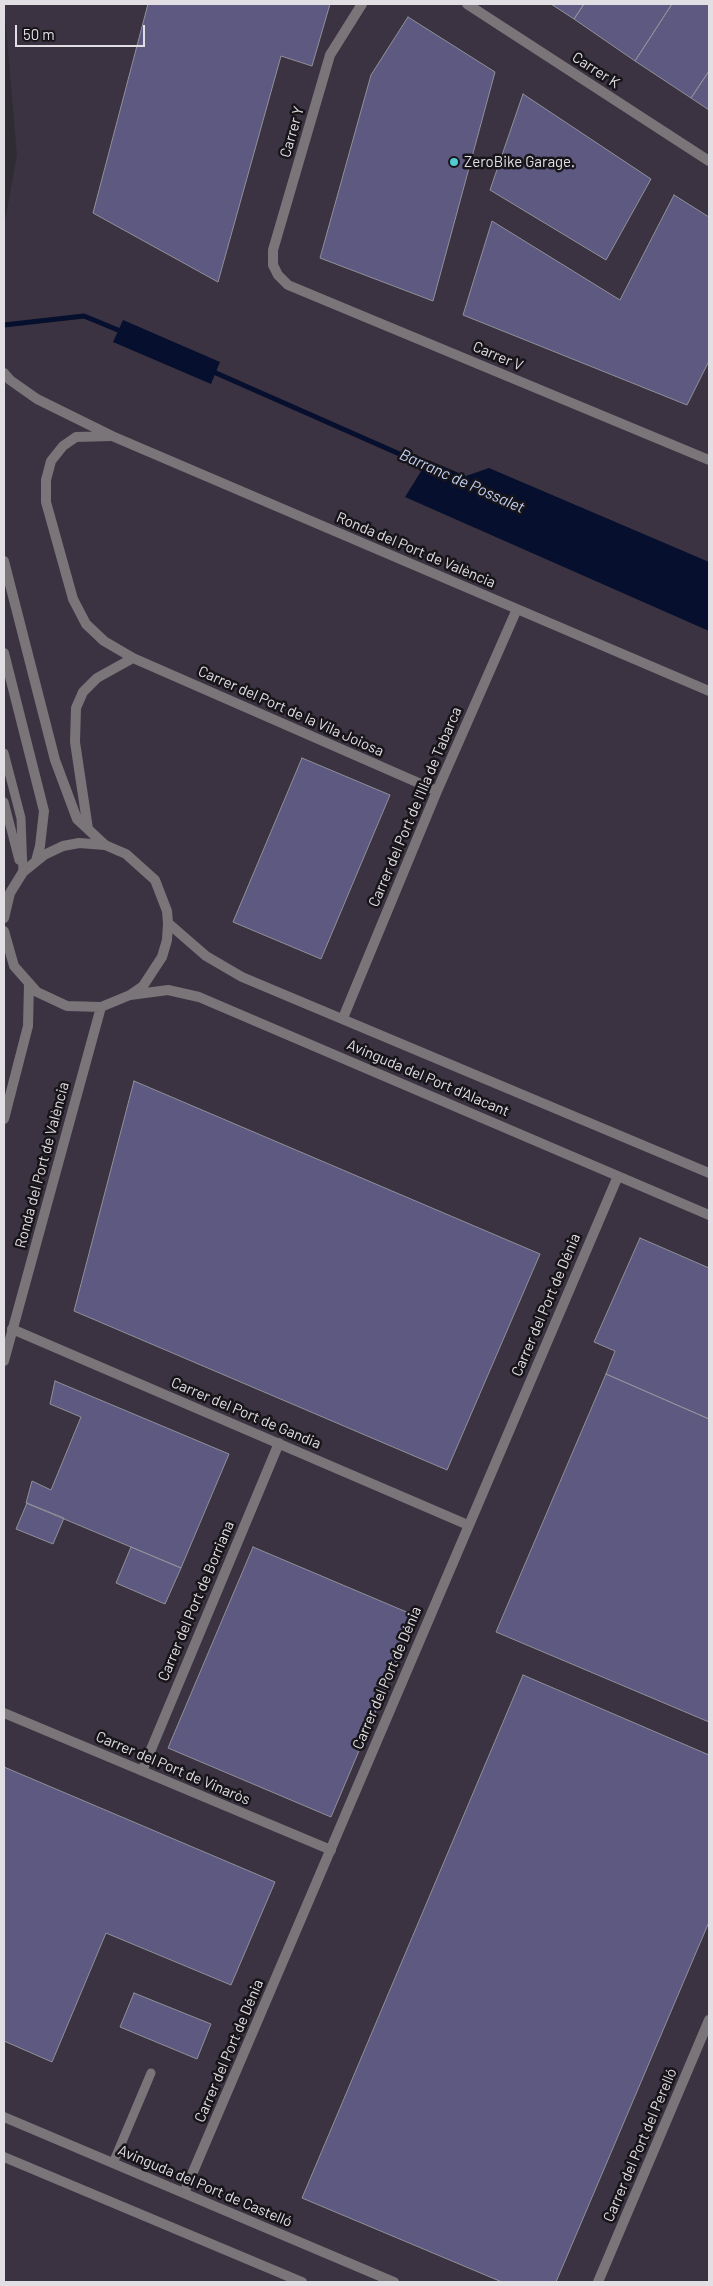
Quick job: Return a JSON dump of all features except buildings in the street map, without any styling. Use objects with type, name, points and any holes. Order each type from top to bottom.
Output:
[{"type":"street","name":"Carrer Y","points":[[278,275],[273,265],[273,250],[330,55],[362,4]]},
{"type":"street","name":"Carrer K","points":[[467,4],[709,161]]},
{"type":"street","name":"Carrer V","points":[[278,275],[288,285],[709,460]]},
{"type":"street","name":"Ronda del Port de València","points":[[4,373],[10,380],[37,399],[112,436],[709,691]]},
{"type":"street","name":"Carrer del Port de la Vila Joiosa","points":[[112,436],[76,437],[63,446],[51,461],[46,480],[46,502],[73,599],[86,624],[104,641],[133,658],[437,791]]},
{"type":"street","points":[[4,561],[55,760],[77,819],[105,845],[126,854],[155,880],[167,911],[168,923],[167,940],[162,957],[143,986],[130,995],[101,1006],[67,1006],[37,992],[14,966],[4,931]]},
{"type":"street","name":"Carrer del Port de l'Illa de Tabarca","points":[[343,1018],[437,791],[516,609]]},
{"type":"street","points":[[4,653],[44,811],[40,846],[36,861]]},
{"type":"street","points":[[88,830],[75,742],[76,708],[83,692],[97,678],[133,658]]},
{"type":"street","points":[[4,918],[10,893],[23,872],[44,854],[62,846],[79,844],[105,845]]},
{"type":"street","name":"Avinguda del Port d'Alacant","points":[[168,923],[206,956],[242,976],[709,1173]]},
{"type":"street","points":[[4,1119],[28,1026],[29,983]]},
{"type":"street","name":"Avinguda del Port d'Alacant","points":[[130,995],[168,990],[199,997],[709,1215]]},
{"type":"street","name":"Ronda del Port de València","points":[[4,1361],[101,1006]]},
{"type":"street","name":"Carrer del Port de Dénia","points":[[184,2193],[618,1176]]},
{"type":"street","name":"Carrer del Port de Gandia","points":[[12,1329],[468,1525]]},
{"type":"street","name":"Carrer del Port de Borriana","points":[[142,1771],[279,1443]]},
{"type":"street","name":"Carrer del Port de Vinaròs","points":[[4,1713],[331,1850]]},
{"type":"street","name":"Carrer del Port del Perelló","points":[[598,2282],[709,2020]]},
{"type":"street","name":"Avinguda del Port de Castelló","points":[[4,2117],[394,2282]]},
{"type":"street","points":[[4,2157],[302,2282]]},
{"type":"lane","points":[[4,753],[21,818],[23,872]]},
{"type":"lane","points":[[4,802],[23,872]]},
{"type":"lane","points":[[113,2163],[151,2073]]},
{"type":"shaded area","points":[[4,4],[709,4],[709,2282],[4,2282],[4,226],[17,155]]},
{"type":"water","points":[[123,320],[220,362],[211,384],[113,342]]},
{"type":"water","points":[[428,460],[466,476],[489,468],[709,562],[709,631],[405,497]]},
{"type":"waterway","points":[[4,325],[84,316],[118,330]]},
{"type":"waterway","name":"Barranc de Possalet","points":[[216,373],[429,467]]},
{"type":"place","name":"ZeroBike Garage.","points":[[454,162]]}]
